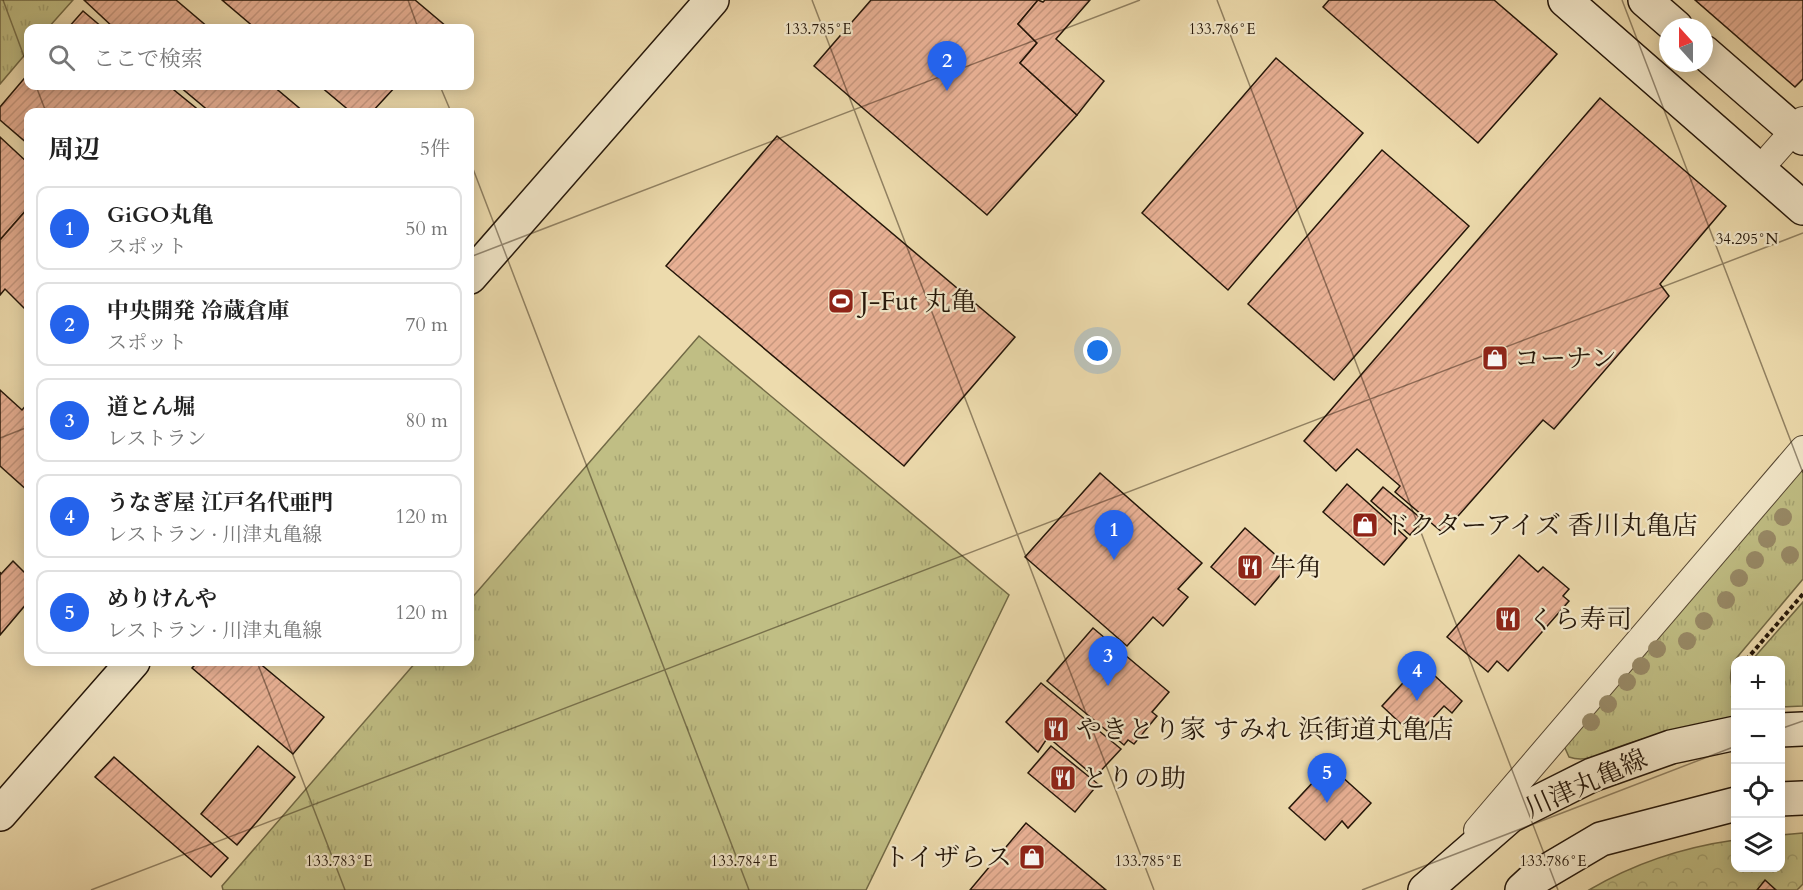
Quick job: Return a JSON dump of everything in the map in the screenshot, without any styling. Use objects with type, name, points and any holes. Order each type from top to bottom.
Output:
[{"type":"street","points":[[474,272],[712,0]]},
{"type":"street","points":[[1564,0],[1803,208]]},
{"type":"street","points":[[1645,0],[1666,18]]},
{"type":"street","points":[[1713,58],[1800,129],[1760,170]]},
{"type":"street","points":[[1427,888],[1803,449]]},
{"type":"street","points":[[0,814],[130,666]]},
{"type":"street","points":[[1785,729],[1803,729]]},
{"type":"street","name":"川津丸亀線","points":[[1427,888],[1510,816],[1592,775],[1671,747],[1731,734]]},
{"type":"street","points":[[1785,799],[1803,798]]},
{"type":"street","points":[[1522,890],[1534,878],[1601,839],[1731,805]]},
{"type":"path","points":[[1749,656],[1803,594]]},
{"type":"green space","points":[[0,0],[73,0],[52,24],[24,24],[24,56],[0,84]]},
{"type":"green space","points":[[699,336],[1009,595],[866,890],[223,890],[222,886],[413,666],[474,666],[474,595]]},
{"type":"green space","points":[[1803,468],[1803,579],[1738,656],[1731,656],[1731,724],[1658,735],[1628,743],[1586,759],[1569,757],[1565,748],[1565,738]]},
{"type":"green space","points":[[1803,602],[1803,706],[1785,707],[1785,656],[1756,656]]},
{"type":"green space","points":[[1803,833],[1803,884],[1797,890],[1589,890],[1623,872],[1660,858],[1697,847],[1731,841],[1731,872],[1785,872],[1785,835]]},
{"type":"building","points":[[84,0],[176,0],[204,24],[110,24]]},
{"type":"building","points":[[222,0],[415,0],[443,24],[250,24]]},
{"type":"building","points":[[871,0],[1038,0],[1018,24],[1037,43],[1020,63],[1077,115],[987,215],[814,66]]},
{"type":"building","points":[[1038,0],[1043,2],[1045,0],[1090,0],[1056,39],[1104,81],[1077,115],[1020,63],[1037,43],[1018,24]]},
{"type":"building","points":[[1329,0],[1494,0],[1557,54],[1478,143],[1323,7]]},
{"type":"building","points":[[1695,0],[1803,0],[1803,79],[1795,87]]},
{"type":"building","points":[[83,11],[98,24],[72,24]]},
{"type":"building","points":[[1276,58],[1363,133],[1228,290],[1142,213]]},
{"type":"building","points":[[24,79],[24,90],[174,90],[196,108],[24,108],[24,141],[0,120],[0,107]]},
{"type":"building","points":[[184,90],[278,90],[299,108],[205,108]]},
{"type":"building","points":[[325,90],[392,90],[376,108],[346,108]]},
{"type":"building","name":"コーナン","points":[[1600,98],[1726,206],[1660,284],[1669,296],[1554,429],[1543,420],[1443,533],[1395,492],[1400,486],[1357,449],[1336,471],[1304,441]]},
{"type":"building","name":"J-Fut 丸亀","points":[[777,136],[1015,337],[904,466],[666,266]]},
{"type":"building","points":[[0,137],[24,159],[24,213],[0,240]]},
{"type":"building","points":[[1382,150],[1469,226],[1334,380],[1248,304]]},
{"type":"building","points":[[24,213],[24,308],[5,289],[0,295],[0,240]]},
{"type":"building","points":[[0,390],[22,410],[24,408],[24,487],[0,466]]},
{"type":"building","points":[[1100,473],[1202,563],[1178,589],[1188,597],[1163,626],[1153,617],[1127,646],[1025,557]]},
{"type":"building","name":"ドクターアイズ 香川丸亀店","points":[[1347,484],[1407,538],[1384,565],[1323,512]]},
{"type":"building","points":[[1383,487],[1423,520],[1410,535],[1371,501]]},
{"type":"building","name":"牛角","points":[[1245,528],[1288,566],[1255,605],[1211,567]]},
{"type":"building","name":"くら寿司","points":[[1519,555],[1538,572],[1543,567],[1569,589],[1563,596],[1569,601],[1508,671],[1497,661],[1488,672],[1447,637]]},
{"type":"building","points":[[13,561],[24,572],[24,607],[0,635],[0,572],[1,574]]},
{"type":"building","points":[[1093,628],[1169,692],[1152,712],[1157,716],[1134,744],[1128,740],[1124,745],[1047,681]]},
{"type":"building","points":[[1421,663],[1462,701],[1452,713],[1444,706],[1415,737],[1382,706]]},
{"type":"building","points":[[194,666],[263,666],[324,717],[293,754],[192,668]]},
{"type":"building","name":"やきとり家 すみれ 浜街道丸亀店","points":[[1041,683],[1121,749],[1095,777],[1048,737],[1038,752],[1006,722]]},
{"type":"building","points":[[258,746],[295,777],[237,845],[201,814]]},
{"type":"building","points":[[1051,746],[1098,784],[1075,812],[1028,773]]},
{"type":"building","points":[[114,757],[228,858],[211,877],[95,777]]},
{"type":"building","points":[[1329,765],[1371,803],[1348,828],[1342,821],[1325,840],[1289,808]]},
{"type":"building","name":"トイザらス","points":[[1026,823],[1106,890],[970,890]]},
{"type":"building","points":[[1765,880],[1776,890],[1757,890]]},
{"type":"place","name":"中央開発 冷蔵倉庫","points":[[947,91]]},
{"type":"place","name":"J-Fut 丸亀","points":[[841,301]]},
{"type":"place","name":"コーナン","points":[[1495,358]]},
{"type":"place","name":"ドクターアイズ 香川丸亀店","points":[[1365,525]]},
{"type":"place","name":"GiGO丸亀","points":[[1114,560]]},
{"type":"place","name":"牛角","points":[[1250,567]]},
{"type":"place","name":"くら寿司","points":[[1508,619]]},
{"type":"place","name":"道とん堀","points":[[1108,686]]},
{"type":"place","name":"うなぎ屋 江戸名代亜門","points":[[1417,701]]},
{"type":"place","name":"やきとり家 すみれ 浜街道丸亀店","points":[[1056,729]]},
{"type":"place","name":"とりの助","points":[[1063,778]]},
{"type":"place","name":"めりけんや","points":[[1327,803]]},
{"type":"place","name":"トイザらス","points":[[1032,857]]}]
